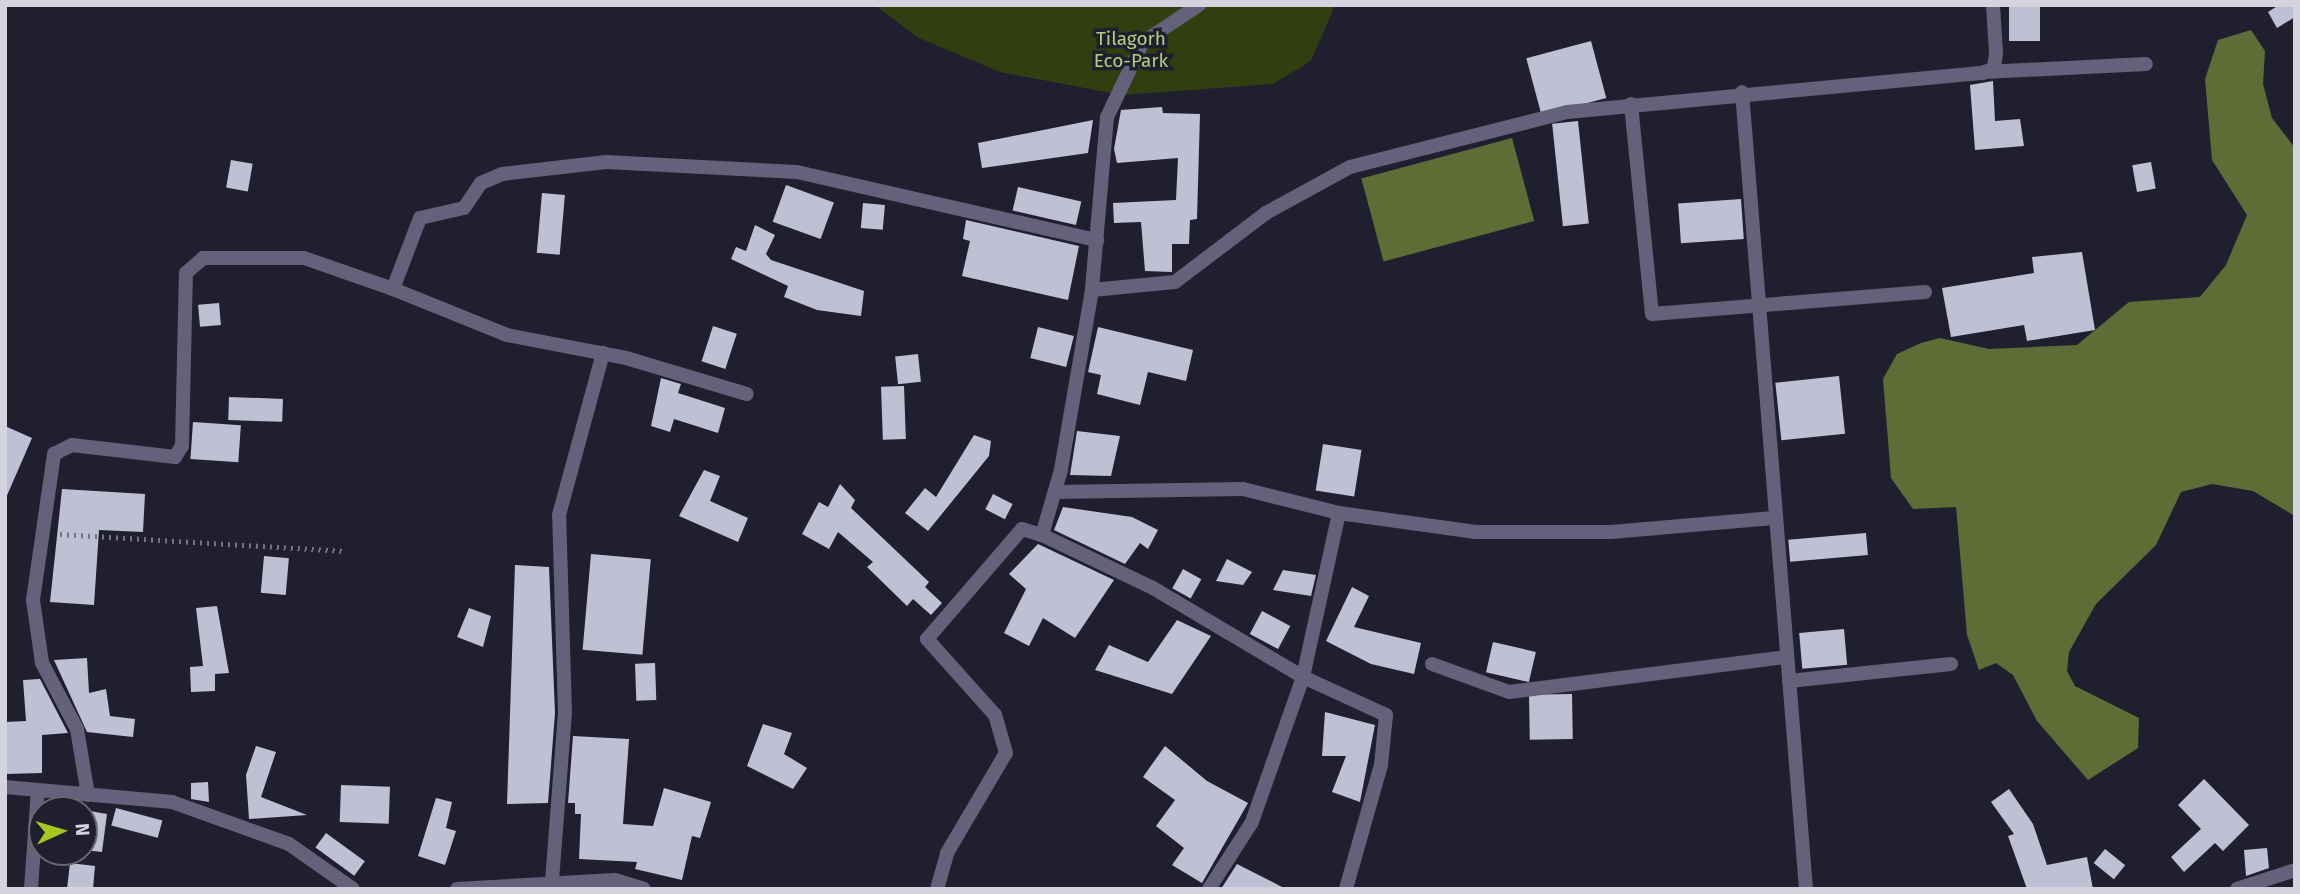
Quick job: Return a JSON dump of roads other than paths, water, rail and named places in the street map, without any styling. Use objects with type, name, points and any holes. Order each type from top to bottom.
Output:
[{"type":"street","points":[[1042,536],[1055,492],[1092,290],[1107,117],[1143,42],[1199,5]]},
{"type":"street","points":[[1983,72],[1994,68],[1993,5]]},
{"type":"street","points":[[1092,290],[1175,282],[1266,213],[1350,167],[1567,112],[1742,92],[1983,72],[2146,64]]},
{"type":"street","points":[[1742,92],[1762,305],[1773,518],[1806,889]]},
{"type":"street","points":[[1631,104],[1652,314],[1925,292]]},
{"type":"street","points":[[393,289],[421,218],[464,208],[481,183],[502,174],[606,162],[797,172],[1097,240]]},
{"type":"street","points":[[88,795],[77,729],[42,663],[33,600],[54,454],[72,445],[175,457],[183,446],[186,273],[203,258],[304,258],[393,289],[507,334],[603,354],[747,394]]},
{"type":"street","points":[[552,881],[565,713],[559,515],[603,354]]},
{"type":"street","points":[[1055,492],[1243,489],[1339,513],[1527,534],[1773,518]]},
{"type":"street","points":[[1209,889],[1252,822],[1303,677],[1339,513]]},
{"type":"street","points":[[937,889],[947,853],[1006,753],[995,715],[926,639],[1022,529],[1153,588],[1303,677],[1386,715],[1381,765],[1346,889]]},
{"type":"street","points":[[1432,664],[1509,692],[1786,657]]},
{"type":"street","points":[[1789,681],[1951,664]]},
{"type":"street","points":[[5,787],[172,802],[289,844],[353,889]]},
{"type":"street","points":[[31,889],[38,790]]},
{"type":"street","points":[[2237,889],[2295,870]]},
{"type":"street","points":[[457,889],[552,881],[615,880],[644,889]]},
{"type":"park label","name":"Tilagorh Eco-Park","points":[[1131,50]]}]
